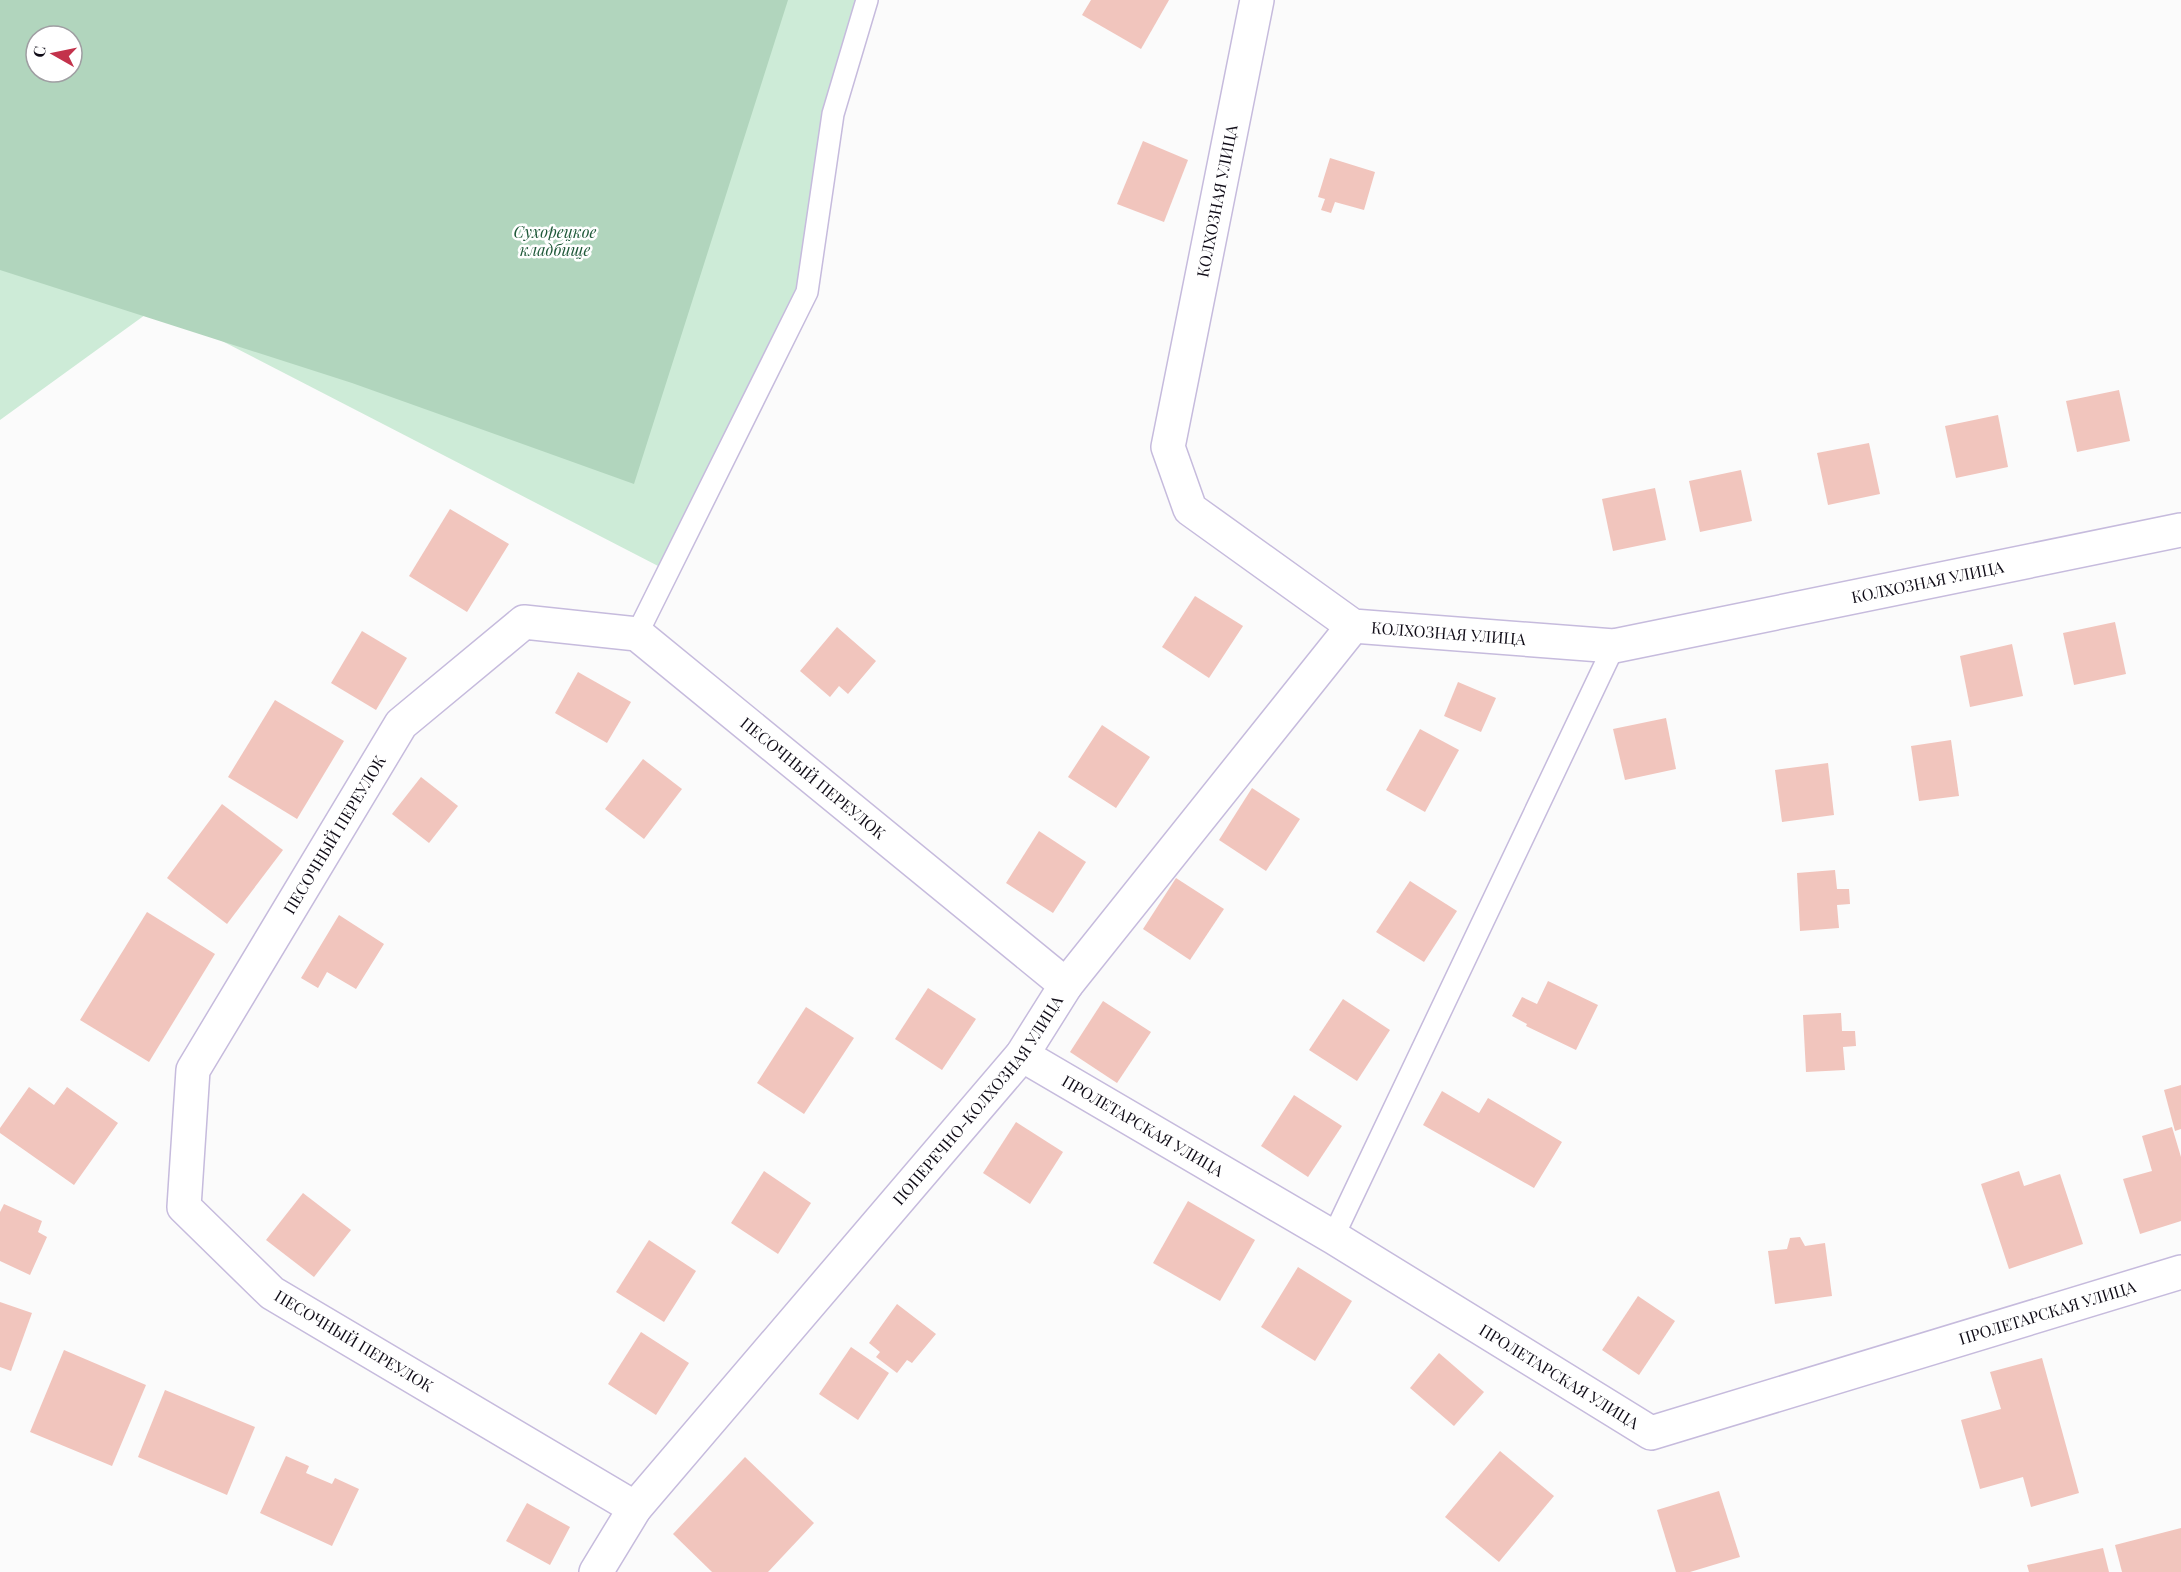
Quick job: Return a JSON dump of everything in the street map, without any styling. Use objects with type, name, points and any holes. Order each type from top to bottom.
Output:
[{"type":"street","name":"КОЛХОЗНАЯ УЛИЦА","points":[[1257,0],[1168,447],[1190,509],[1353,626],[1614,646],[2181,530]]},
{"type":"street","name":"ПЕСОЧНЫЙ ПЕРЕУЛОК","points":[[635,1508],[272,1293],[184,1208],[193,1070],[401,724],[524,622],[637,634],[1066,985]]},
{"type":"street","name":"ПОПЕРЕЧНО-КОЛХОЗНАЯ УЛИЦА","points":[[596,1572],[635,1508],[1022,1055],[1066,985],[1353,626]]},
{"type":"street","name":"ПРОЛЕТАРСКАЯ УЛИЦА","points":[[1022,1055],[1333,1237],[1651,1432],[2181,1272]]},
{"type":"lane","points":[[637,634],[807,292],[832,114],[867,0]]},
{"type":"lane","points":[[1333,1237],[1614,646]]},
{"type":"green space","name":"Сухорецкое кладбище","points":[[0,0],[855,0],[798,297],[662,568],[156,307],[0,420]]},
{"type":"green space","name":"Сухорецкое кладбище","points":[[0,0],[788,0],[634,484],[352,383],[0,270]]},
{"type":"building","points":[[1091,0],[1169,0],[1141,49],[1082,15]]},
{"type":"building","points":[[1143,141],[1188,160],[1164,222],[1117,204]]},
{"type":"building","points":[[1330,158],[1375,172],[1364,210],[1335,202],[1331,213],[1321,210],[1325,199],[1318,197]]},
{"type":"building","points":[[2119,390],[2130,441],[2077,452],[2066,401]]},
{"type":"building","points":[[1998,415],[2008,467],[1956,478],[1945,426]]},
{"type":"building","points":[[1869,443],[1880,494],[1828,505],[1817,453]]},
{"type":"building","points":[[1741,470],[1752,521],[1700,532],[1689,481]]},
{"type":"building","points":[[1655,488],[1666,540],[1613,551],[1602,499]]},
{"type":"building","points":[[450,509],[509,544],[467,612],[409,576]]},
{"type":"building","points":[[1195,596],[1243,626],[1209,678],[1162,647]]},
{"type":"building","points":[[2115,622],[2126,674],[2074,685],[2063,633]]},
{"type":"building","points":[[837,627],[876,661],[848,694],[839,686],[830,697],[800,671]]},
{"type":"building","points":[[362,631],[407,658],[376,710],[331,683]]},
{"type":"building","points":[[2012,644],[2023,696],[1970,707],[1960,656]]},
{"type":"building","points":[[578,672],[631,702],[607,743],[555,713]]},
{"type":"building","points":[[1458,682],[1496,698],[1481,732],[1444,716]]},
{"type":"building","points":[[275,700],[344,741],[297,819],[228,777]]},
{"type":"building","points":[[1666,718],[1676,769],[1625,780],[1613,729]]},
{"type":"building","points":[[1102,725],[1150,757],[1116,808],[1068,777]]},
{"type":"building","points":[[1420,729],[1459,750],[1425,812],[1386,790]]},
{"type":"building","points":[[1951,740],[1959,796],[1919,801],[1911,746]]},
{"type":"building","points":[[643,759],[682,789],[644,839],[605,809]]},
{"type":"building","points":[[1828,763],[1834,815],[1782,822],[1775,770]]},
{"type":"building","points":[[421,777],[458,806],[429,843],[392,814]]},
{"type":"building","points":[[1252,788],[1300,819],[1266,871],[1219,840]]},
{"type":"building","points":[[222,804],[283,850],[227,924],[167,878]]},
{"type":"building","points":[[1039,831],[1086,862],[1053,913],[1006,883]]},
{"type":"building","points":[[1835,870],[1837,889],[1849,889],[1850,904],[1837,905],[1839,928],[1800,931],[1797,873]]},
{"type":"building","points":[[1176,878],[1224,909],[1190,960],[1143,929]]},
{"type":"building","points":[[1410,881],[1457,911],[1424,962],[1376,932]]},
{"type":"building","points":[[147,912],[215,954],[149,1062],[80,1020]]},
{"type":"building","points":[[339,915],[384,944],[356,989],[327,972],[318,988],[301,978]]},
{"type":"building","points":[[1548,981],[1598,1005],[1576,1050],[1526,1026],[1527,1024],[1512,1016],[1522,997],[1537,1004]]},
{"type":"building","points":[[928,988],[976,1019],[942,1070],[895,1039]]},
{"type":"building","points":[[1343,999],[1390,1030],[1357,1081],[1309,1050]]},
{"type":"building","points":[[1103,1001],[1151,1032],[1117,1083],[1070,1052]]},
{"type":"building","points":[[806,1007],[854,1038],[804,1114],[757,1083]]},
{"type":"building","points":[[1841,1013],[1842,1031],[1855,1031],[1856,1046],[1843,1047],[1845,1070],[1806,1072],[1803,1015]]},
{"type":"building","points":[[2181,1085],[2181,1129],[2175,1131],[2164,1090]]},
{"type":"building","points":[[29,1087],[54,1105],[67,1087],[118,1123],[74,1185],[0,1133],[0,1128]]},
{"type":"building","points":[[1442,1091],[1479,1113],[1488,1098],[1562,1142],[1534,1188],[1423,1125]]},
{"type":"building","points":[[1294,1095],[1342,1126],[1308,1177],[1261,1146]]},
{"type":"building","points":[[1016,1122],[1063,1152],[1030,1204],[983,1173]]},
{"type":"building","points":[[2172,1127],[2181,1157],[2181,1221],[2140,1234],[2123,1179],[2152,1171],[2142,1136]]},
{"type":"building","points":[[764,1171],[811,1203],[778,1254],[731,1223]]},
{"type":"building","points":[[2019,1171],[2024,1186],[2060,1174],[2083,1244],[2009,1269],[1981,1184]]},
{"type":"building","points":[[303,1193],[351,1230],[314,1277],[266,1240]]},
{"type":"building","points":[[1188,1201],[1255,1240],[1220,1301],[1153,1263]]},
{"type":"building","points":[[4,1204],[42,1221],[38,1232],[47,1237],[30,1275],[0,1261],[0,1212]]},
{"type":"building","points":[[1800,1237],[1805,1246],[1825,1243],[1832,1296],[1775,1304],[1768,1251],[1787,1249],[1790,1238]]},
{"type":"building","points":[[649,1240],[696,1271],[664,1322],[616,1292]]},
{"type":"building","points":[[1298,1267],[1352,1301],[1315,1361],[1261,1327]]},
{"type":"building","points":[[1638,1296],[1675,1321],[1639,1375],[1602,1350]]},
{"type":"building","points":[[0,1302],[32,1313],[11,1371],[0,1367]]},
{"type":"building","points":[[897,1304],[936,1334],[912,1363],[907,1360],[897,1373],[876,1357],[880,1352],[869,1343]]},
{"type":"building","points":[[641,1332],[689,1363],[656,1415],[608,1384]]},
{"type":"building","points":[[851,1347],[889,1373],[858,1420],[819,1394]]},
{"type":"building","points":[[64,1350],[146,1385],[112,1466],[30,1432]]},
{"type":"building","points":[[1439,1353],[1484,1392],[1454,1426],[1410,1388]]},
{"type":"building","points":[[2042,1358],[2079,1493],[2031,1507],[2023,1477],[1980,1489],[1961,1420],[2001,1409],[1990,1372]]},
{"type":"building","points":[[165,1390],[255,1427],[227,1495],[138,1457]]},
{"type":"building","points":[[1500,1451],[1554,1496],[1499,1562],[1445,1517]]},
{"type":"building","points":[[286,1456],[309,1466],[306,1473],[332,1484],[335,1478],[359,1489],[332,1546],[260,1513]]},
{"type":"building","points":[[745,1457],[814,1523],[768,1572],[712,1572],[673,1534]]},
{"type":"building","points":[[1719,1491],[1740,1557],[1690,1572],[1676,1572],[1657,1510]]},
{"type":"building","points":[[527,1503],[570,1527],[550,1565],[506,1541]]},
{"type":"building","points":[[2181,1528],[2181,1572],[2122,1572],[2115,1545]]},
{"type":"building","points":[[2103,1548],[2109,1572],[2029,1572],[2027,1565]]}]
